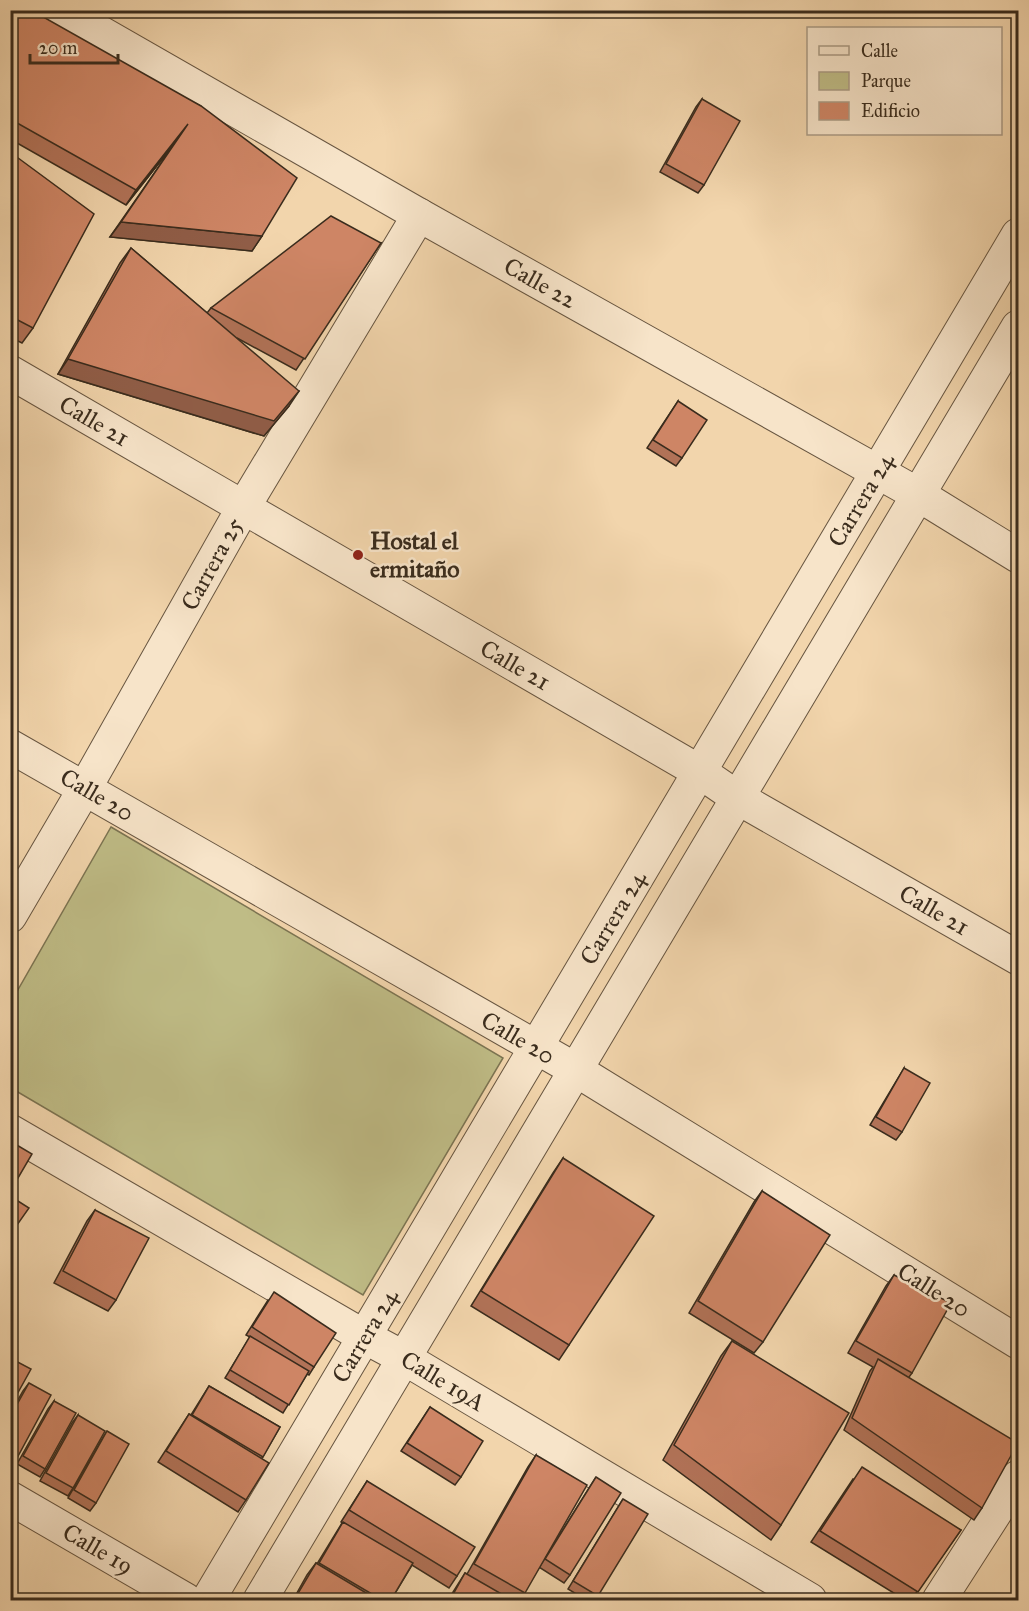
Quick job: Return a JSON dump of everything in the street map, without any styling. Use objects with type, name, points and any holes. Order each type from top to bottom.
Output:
[{"type":"street","name":"Calle 22","points":[[61,10],[419,215],[919,495],[1018,556]]},
{"type":"street","name":"Carrera 25","points":[[10,916],[243,508],[419,215]]},
{"type":"street","name":"Carrera 24","points":[[208,1600],[1018,235]]},
{"type":"street","name":"Carrera 24","points":[[260,1600],[1018,327]]},
{"type":"street","name":"Calle 21","points":[[10,372],[700,772],[738,798],[1018,958]]},
{"type":"street","name":"Calle 20","points":[[10,746],[576,1070],[1018,1342]]},
{"type":"street","name":"Calle 19A","points":[[10,1131],[404,1358],[810,1600]]},
{"type":"street","points":[[939,1600],[1018,1477]]},
{"type":"street","name":"Calle 19","points":[[10,1498],[186,1600]]},
{"type":"green space","points":[[111,827],[503,1058],[363,1295],[11,1088],[11,1002]]},
{"type":"building","points":[[10,10],[31,10],[201,106],[297,178],[262,236],[121,222],[188,124],[136,190],[10,119]]},
{"type":"building","points":[[702,99],[740,121],[704,185],[666,164]]},
{"type":"building","points":[[10,152],[94,214],[33,328],[10,316]]},
{"type":"building","points":[[331,216],[381,243],[305,359],[211,308]]},
{"type":"building","points":[[131,248],[299,391],[274,421],[68,359]]},
{"type":"building","points":[[678,401],[707,420],[682,458],[653,440]]},
{"type":"building","points":[[904,1068],[930,1083],[902,1132],[876,1117]]},
{"type":"building","points":[[10,1141],[32,1154],[11,1190],[10,1190]]},
{"type":"building","points":[[563,1158],[654,1216],[569,1345],[481,1291]]},
{"type":"building","points":[[762,1191],[830,1235],[763,1342],[698,1301]]},
{"type":"building","points":[[10,1196],[29,1208],[10,1235]]},
{"type":"building","points":[[95,1210],[149,1238],[116,1300],[63,1271]]},
{"type":"building","points":[[894,1275],[951,1303],[912,1373],[856,1341]]},
{"type":"building","points":[[274,1292],[336,1333],[314,1367],[252,1327]]},
{"type":"building","points":[[250,1336],[309,1371],[289,1405],[230,1370]]},
{"type":"building","points":[[732,1341],[849,1413],[781,1525],[674,1445]]},
{"type":"building","points":[[10,1358],[31,1369],[10,1407]]},
{"type":"building","points":[[878,1359],[1018,1443],[982,1508],[852,1418]]},
{"type":"building","points":[[29,1383],[51,1395],[17,1458],[10,1455],[10,1417]]},
{"type":"building","points":[[209,1386],[280,1427],[263,1457],[192,1415]]},
{"type":"building","points":[[54,1401],[76,1413],[45,1469],[23,1456]]},
{"type":"building","points":[[430,1407],[483,1441],[461,1477],[407,1443]]},
{"type":"building","points":[[189,1414],[269,1463],[246,1500],[166,1451]]},
{"type":"building","points":[[78,1415],[105,1431],[73,1488],[46,1473]]},
{"type":"building","points":[[107,1431],[129,1444],[96,1503],[74,1490]]},
{"type":"building","points":[[536,1455],[587,1485],[525,1593],[474,1564]]},
{"type":"building","points":[[862,1467],[961,1530],[918,1592],[820,1531]]},
{"type":"building","points":[[596,1477],[621,1493],[570,1575],[545,1559]]},
{"type":"building","points":[[367,1481],[475,1547],[457,1576],[349,1510]]},
{"type":"building","points":[[623,1499],[648,1514],[598,1596],[573,1581]]},
{"type":"building","points":[[343,1522],[413,1563],[391,1600],[382,1600],[319,1563]]},
{"type":"building","points":[[316,1563],[378,1600],[294,1600]]},
{"type":"building","points":[[465,1573],[512,1600],[450,1600]]},
{"type":"place","name":"Hostal el ermitaño","points":[[358,555]]}]
